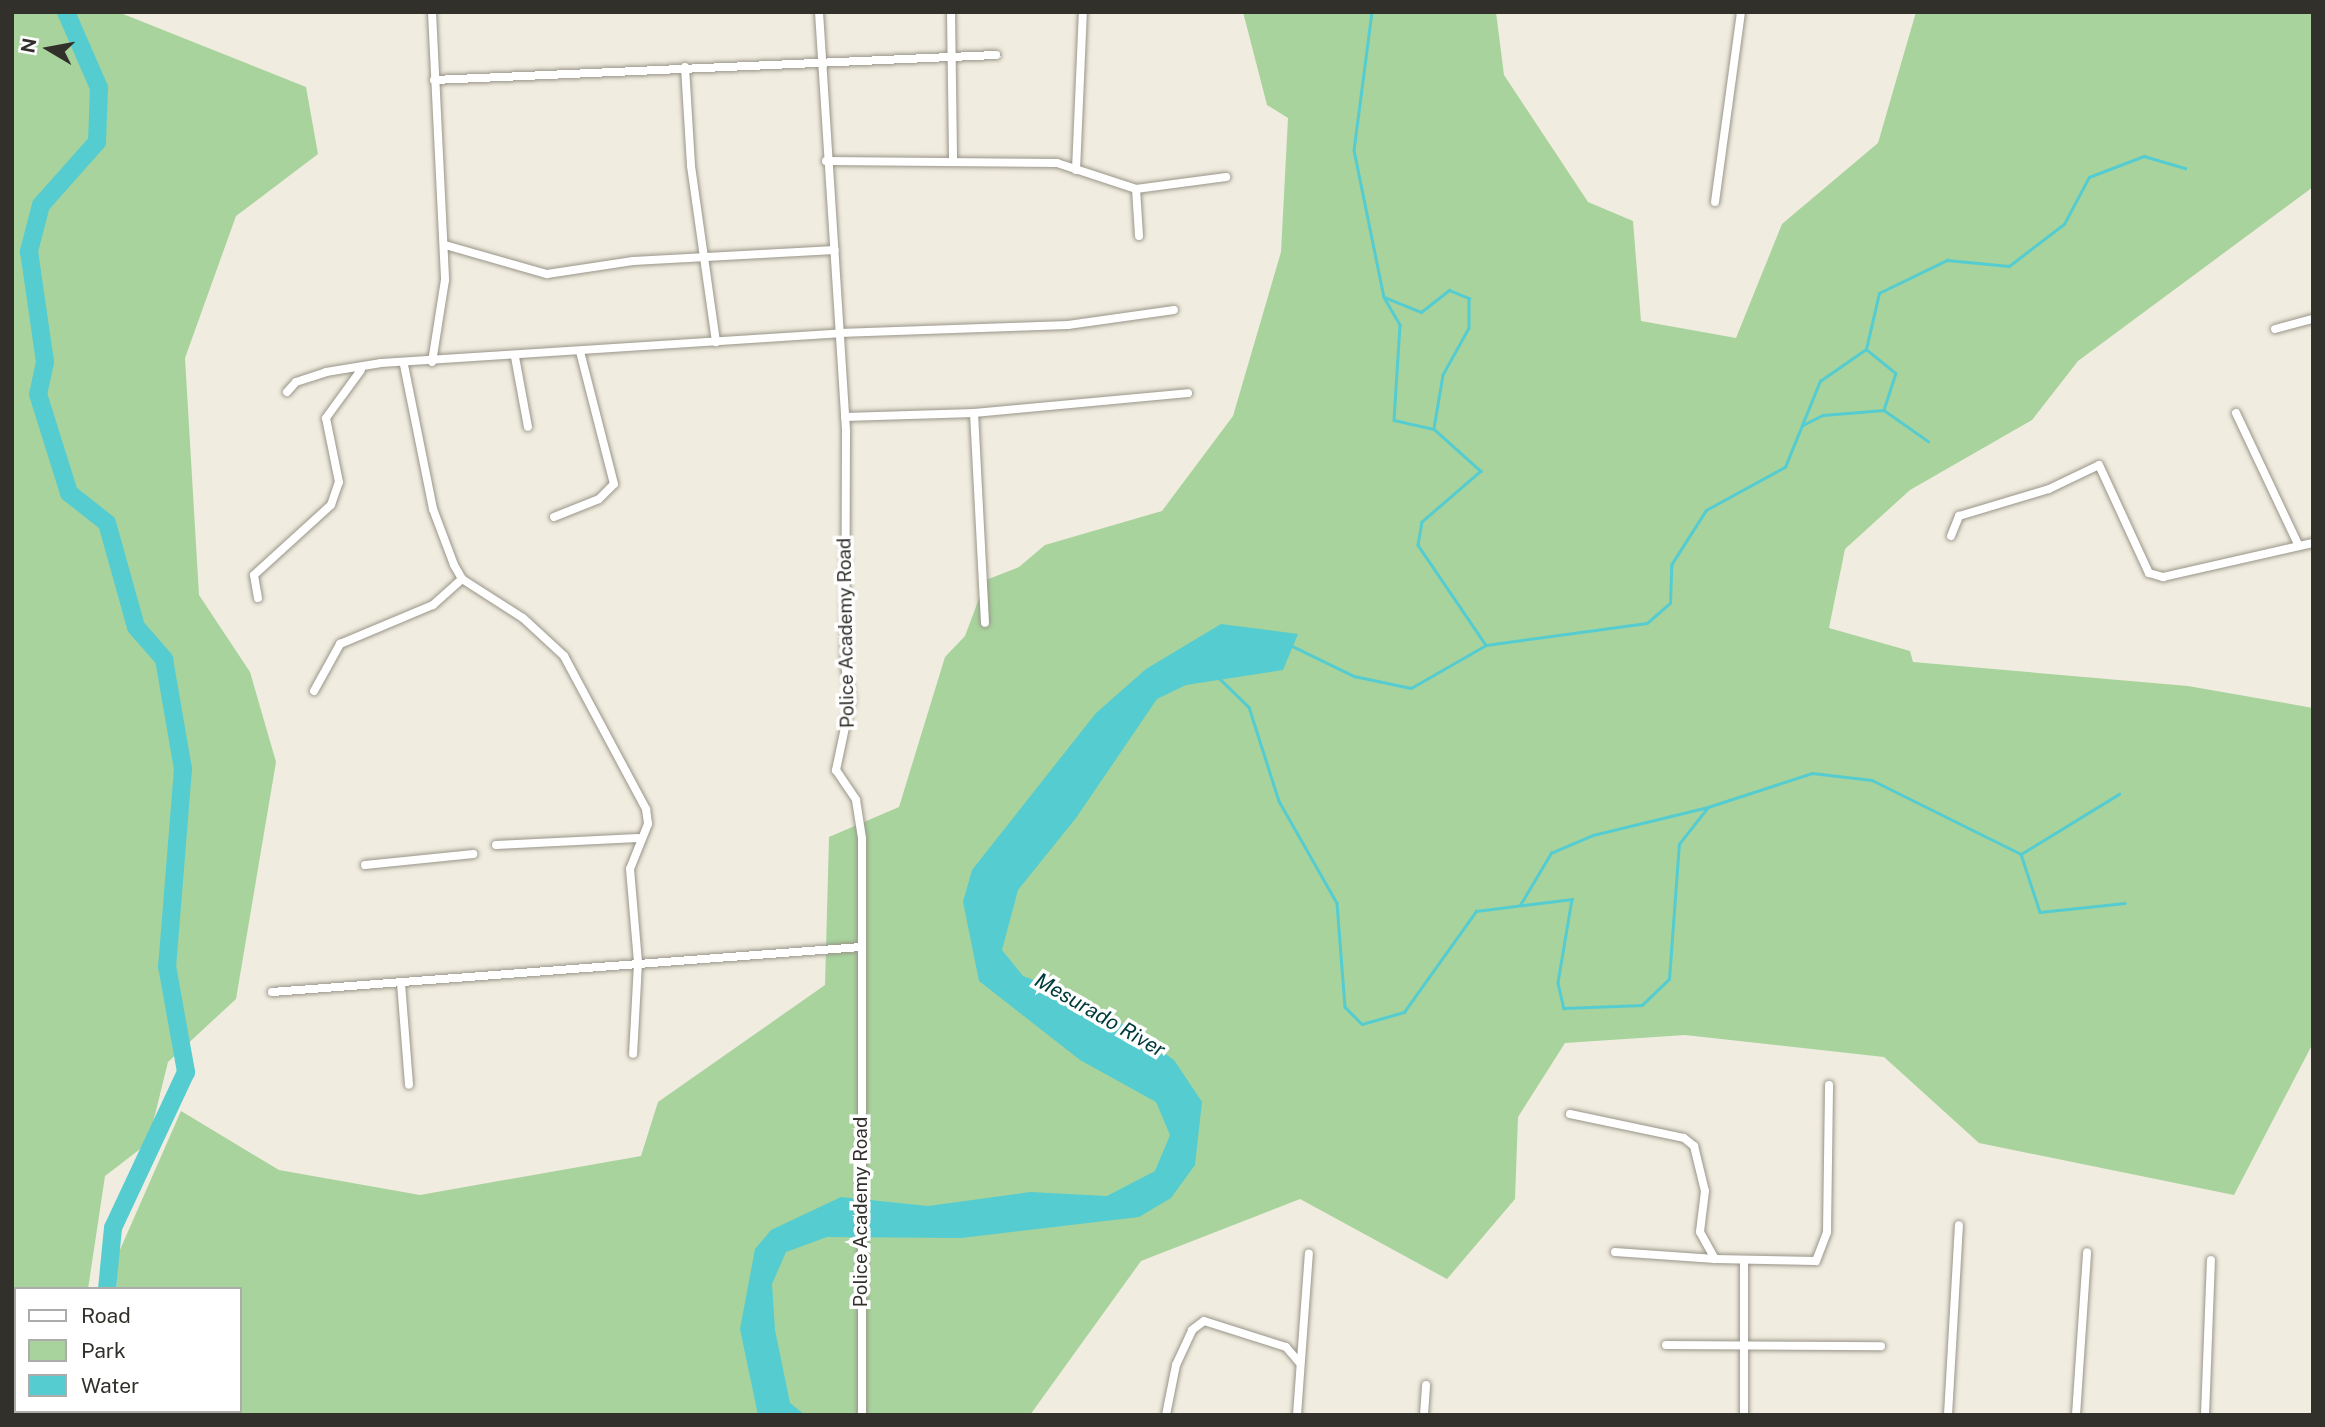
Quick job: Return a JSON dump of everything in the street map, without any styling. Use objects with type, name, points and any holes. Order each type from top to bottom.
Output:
[{"type":"street","points":[[432,12],[445,245],[432,362]]},
{"type":"street","name":"Police Academy Road","points":[[820,12],[820,65],[845,417],[845,665],[851,699],[836,770],[856,800],[861,947],[862,1415]]},
{"type":"street","points":[[951,12],[953,159]]},
{"type":"street","points":[[1076,170],[1083,12]]},
{"type":"street","points":[[1715,202],[1741,12]]},
{"type":"street","points":[[434,80],[685,67],[820,65],[996,55]]},
{"type":"street","points":[[685,67],[691,166],[708,256],[716,342]]},
{"type":"street","points":[[826,161],[953,159],[1057,163],[1136,190],[1226,177]]},
{"type":"street","points":[[1136,190],[1139,236]]},
{"type":"street","points":[[445,245],[547,274],[708,256],[835,250]]},
{"type":"street","points":[[287,393],[296,382],[326,372],[432,362],[839,333],[1068,325],[1174,310]]},
{"type":"street","points":[[2275,329],[2313,319]]},
{"type":"street","points":[[554,517],[599,499],[614,484],[580,352]]},
{"type":"street","points":[[515,357],[528,427]]},
{"type":"street","points":[[404,365],[433,509],[462,579],[523,618],[564,656],[646,809],[648,824],[638,838],[630,869],[638,963],[633,1054]]},
{"type":"street","points":[[258,598],[254,575],[331,505],[339,482],[326,418],[361,370]]},
{"type":"street","points":[[845,417],[974,413],[1188,393]]},
{"type":"street","points":[[974,413],[985,623]]},
{"type":"street","points":[[2236,413],[2299,546]]},
{"type":"street","points":[[1951,536],[1959,516],[2049,489],[2099,465],[2149,573],[2163,577],[2313,543]]},
{"type":"street","points":[[314,691],[340,644],[433,605],[462,579]]},
{"type":"street","points":[[496,845],[638,838]]},
{"type":"street","points":[[365,865],[473,854]]},
{"type":"street","points":[[272,992],[861,947]]},
{"type":"street","points":[[401,983],[409,1086]]},
{"type":"street","points":[[1615,1252],[1715,1259],[1744,1264],[1816,1261],[1824,1251],[1829,1085]]},
{"type":"street","points":[[1570,1114],[1684,1138],[1694,1146],[1704,1180],[1700,1233],[1715,1259]]},
{"type":"street","points":[[1948,1415],[1959,1225]]},
{"type":"street","points":[[2076,1415],[2087,1252]]},
{"type":"street","points":[[1297,1415],[1309,1253]]},
{"type":"street","points":[[2204,1415],[2211,1260]]},
{"type":"street","points":[[1744,1264],[1744,1415]]},
{"type":"street","points":[[1166,1415],[1176,1365],[1192,1330],[1204,1321],[1286,1347],[1300,1363]]},
{"type":"street","points":[[1666,1345],[1742,1349],[1881,1346]]},
{"type":"street","points":[[1424,1415],[1426,1385]]},
{"type":"green space","points":[[12,12],[118,12],[306,87],[318,154],[236,216],[185,358],[199,595],[250,672],[276,762],[236,999],[168,1062],[148,1143],[105,1176],[88,1287],[14,1287],[14,1413],[95,1415],[12,1415]]},
{"type":"green space","points":[[1243,12],[1496,12],[1504,75],[1588,202],[1633,221],[1641,321],[1736,338],[1782,224],[1878,143],[1916,12],[2313,12],[2313,187],[2078,361],[2032,420],[1910,490],[1845,549],[1829,628],[1910,651],[1913,662],[2188,686],[2313,708],[2313,1043],[2234,1195],[1979,1143],[1884,1057],[1685,1035],[1565,1043],[1518,1117],[1515,1199],[1447,1279],[1300,1199],[1141,1261],[1030,1415],[130,1415],[242,1413],[242,1287],[116,1287],[119,1252],[181,1111],[279,1170],[420,1195],[641,1156],[658,1102],[825,985],[829,837],[899,807],[945,657],[965,636],[986,580],[1019,567],[1045,545],[1162,511],[1233,416],[1281,252],[1288,118],[1267,105]]},
{"type":"water","name":"Mesurado River","points":[[1221,624],[1298,634],[1283,670],[1186,685],[1157,699],[1076,818],[1018,890],[1002,950],[1023,976],[1089,1001],[1174,1060],[1202,1102],[1195,1165],[1171,1198],[1139,1217],[961,1238],[827,1237],[786,1252],[772,1284],[775,1330],[790,1403],[805,1415],[758,1415],[740,1329],[755,1249],[771,1230],[841,1197],[928,1206],[1030,1192],[1107,1196],[1155,1171],[1170,1135],[1156,1102],[1080,1060],[979,981],[963,902],[972,870],[1096,713],[1146,669]]},
{"type":"waterway","points":[[66,12],[99,88],[97,142],[41,205],[29,251],[45,362],[38,394],[69,493],[107,523],[136,627],[164,659],[183,769],[167,966],[186,1072],[113,1228],[107,1287]]},
{"type":"waterway","points":[[1372,12],[1354,150],[1384,297],[1400,325],[1394,420],[1434,429],[1481,471],[1422,522],[1418,545],[1486,645]]},
{"type":"waterway","points":[[1290,645],[1354,676],[1411,688],[1486,645],[1647,623],[1670,603],[1671,565],[1706,510],[1785,467],[1820,381],[1866,349],[1879,293],[1947,260],[2009,266],[2064,224],[2089,177],[2144,156],[2185,168]]},
{"type":"waterway","points":[[1384,297],[1421,312],[1449,290],[1469,298],[1469,328],[1443,375],[1434,428]]},
{"type":"waterway","points":[[1866,349],[1896,373],[1884,410]]},
{"type":"waterway","points":[[1803,425],[1823,415],[1884,410],[1928,441]]},
{"type":"waterway","points":[[1220,679],[1249,707],[1279,801],[1337,903],[1345,1007],[1362,1024],[1404,1012],[1476,911],[1572,899],[1558,983],[1564,1008],[1642,1005],[1669,979],[1679,844],[1708,807],[1812,773],[1872,780],[2021,854],[2119,794]]},
{"type":"waterway","points":[[1520,905],[1551,853],[1593,835],[1708,807]]},
{"type":"waterway","points":[[2021,854],[2040,912],[2125,903]]}]
